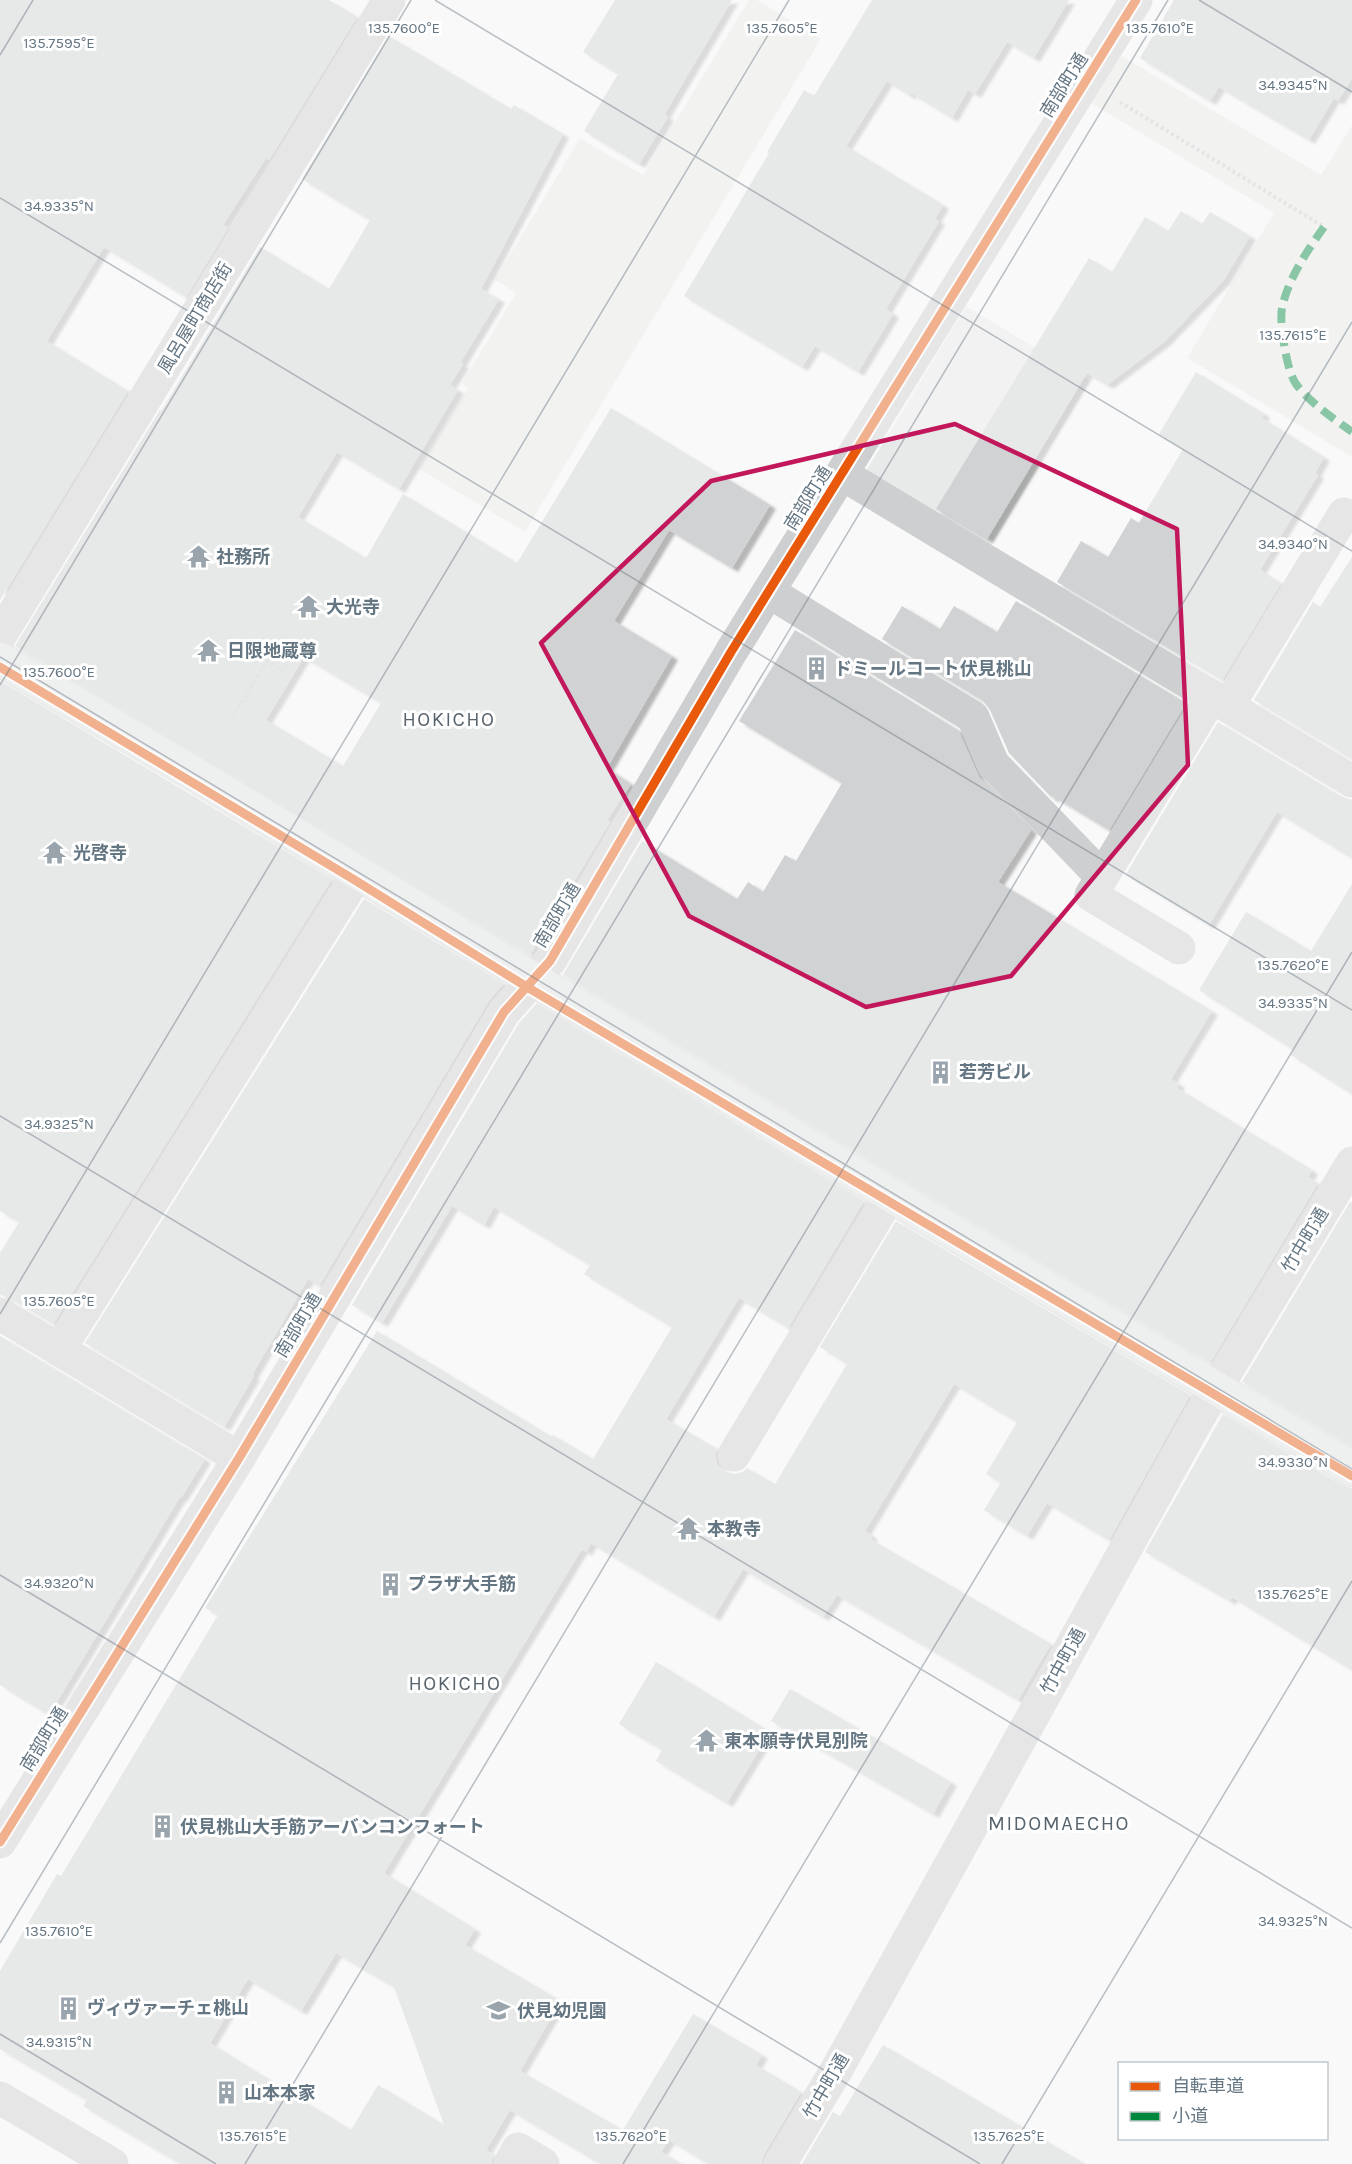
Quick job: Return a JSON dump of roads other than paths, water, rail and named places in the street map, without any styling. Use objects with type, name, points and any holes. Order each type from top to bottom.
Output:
[{"type":"main road","points":[[0,659],[890,1195],[1352,1469]]},
{"type":"street","name":"風呂屋町商店街","points":[[0,636],[389,0]]},
{"type":"street","name":"南部町通","points":[[0,1842],[239,1458],[504,1012],[550,961],[720,671],[1136,0]]},
{"type":"street","points":[[842,474],[1352,781]]},
{"type":"street","points":[[1179,948],[1091,895],[1344,514]]},
{"type":"street","points":[[769,592],[973,717],[993,764],[1102,877]]},
{"type":"street","points":[[59,1350],[358,873]]},
{"type":"street","name":"竹中町通","points":[[780,2164],[837,2069],[1217,1387],[1352,1163]]},
{"type":"street","points":[[734,1455],[890,1195]]},
{"type":"street","points":[[0,1314],[239,1458]]},
{"type":"street","points":[[0,2098],[112,2164]]},
{"type":"street","points":[[510,2164],[518,2149],[543,2164]]},
{"type":"place","name":"社務所","points":[[198,557]]},
{"type":"place","name":"大光寺","points":[[308,607]]},
{"type":"place","name":"日限地蔵尊","points":[[209,651]]},
{"type":"place","name":"ドミールコート伏見桃山","points":[[816,669]]},
{"type":"place","name":"光啓寺","points":[[55,853]]},
{"type":"place","name":"若芳ビル","points":[[941,1072]]},
{"type":"place","name":"本教寺","points":[[689,1529]]},
{"type":"place","name":"プラザ大手筋","points":[[390,1584]]},
{"type":"place","name":"東本願寺伏見別院","points":[[706,1741]]},
{"type":"place","name":"伏見桃山大手筋アーバンコンフォート","points":[[162,1827]]},
{"type":"place","name":"ヴィヴァーチェ桃山","points":[[69,2008]]},
{"type":"place","name":"伏見幼児園","points":[[499,2011]]},
{"type":"place","name":"山本本家","points":[[226,2093]]},
{"type":"district","name":"HOKICHO","points":[[449,719]]},
{"type":"district","name":"HOKICHO","points":[[455,1683]]},
{"type":"district","name":"MIDOMAECHO","points":[[1059,1823]]}]
